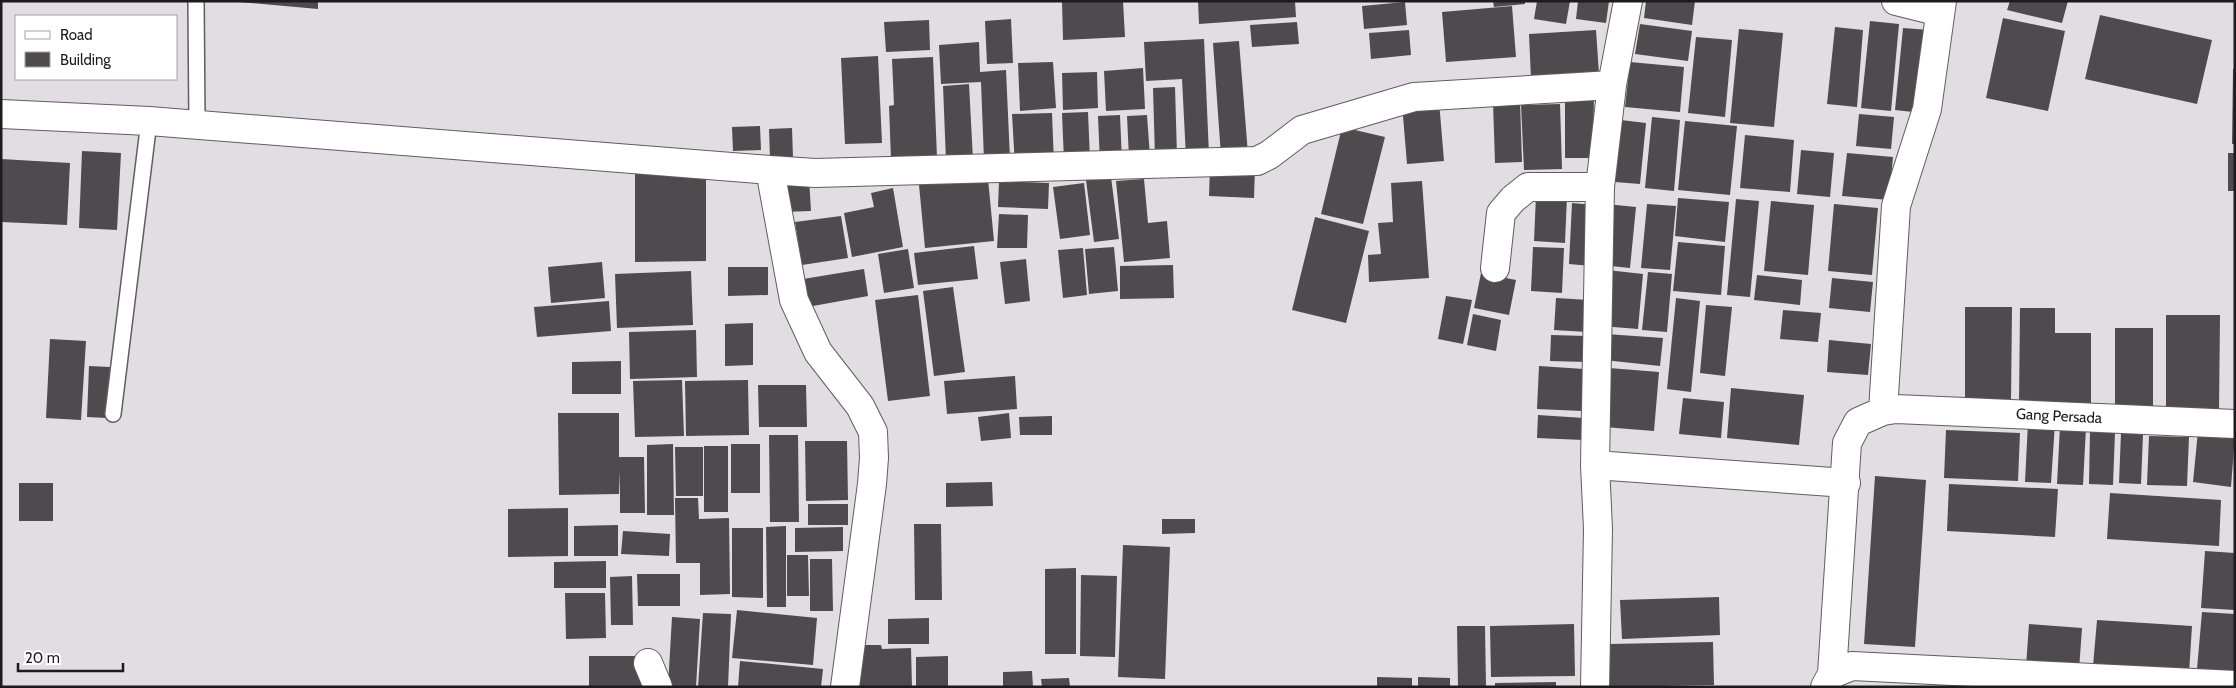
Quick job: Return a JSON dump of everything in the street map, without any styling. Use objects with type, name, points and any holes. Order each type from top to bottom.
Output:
[{"type":"street","points":[[1595,687],[1598,529],[1595,465],[1600,187],[1612,86],[1628,1]]},
{"type":"street","points":[[1883,412],[1896,206],[1927,109],[1941,7],[1896,1]]},
{"type":"street","points":[[1,114],[149,121],[815,173],[1257,161],[1269,155],[1302,130],[1328,121],[1414,98],[1612,86]]},
{"type":"street","points":[[770,170],[794,300],[818,352],[860,406],[873,432],[872,484],[845,687]]},
{"type":"street","points":[[1495,268],[1501,213],[1513,199],[1528,187],[1600,187]]},
{"type":"street","name":"Gang Persada","points":[[1829,680],[1846,483],[1847,443],[1858,422],[1896,409],[2235,424]]},
{"type":"street","points":[[1595,465],[1846,483]]},
{"type":"street","points":[[1829,680],[1852,666],[2235,685]]},
{"type":"lane","points":[[196,1],[197,125]]},
{"type":"lane","points":[[113,414],[149,121]]},
{"type":"building","points":[[227,1],[318,1],[318,9]]},
{"type":"building","points":[[1062,1],[1123,1],[1125,37],[1063,40]]},
{"type":"building","points":[[1198,1],[1295,1],[1296,17],[1199,24]]},
{"type":"building","points":[[1493,1],[1525,1],[1525,4],[1494,7]]},
{"type":"building","points":[[1537,1],[1570,1],[1566,24],[1534,19]]},
{"type":"building","points":[[1578,1],[1609,1],[1606,23],[1576,19]]},
{"type":"building","points":[[1646,1],[1695,1],[1692,25],[1644,18]]},
{"type":"building","points":[[2010,1],[2068,1],[2062,23],[2007,10]]},
{"type":"building","points":[[1405,2],[1407,25],[1364,29],[1362,6]]},
{"type":"building","points":[[1512,6],[1516,57],[1446,62],[1442,12]]},
{"type":"building","points":[[2100,15],[2212,40],[2197,104],[2085,79]]},
{"type":"building","points":[[2003,18],[2065,31],[2048,111],[1986,98]]},
{"type":"building","points":[[1011,19],[1013,63],[987,64],[985,21]]},
{"type":"building","points":[[929,20],[930,50],[886,52],[884,22]]},
{"type":"building","points":[[1870,21],[1899,24],[1891,111],[1861,108]]},
{"type":"building","points":[[1297,22],[1299,44],[1252,47],[1250,25]]},
{"type":"building","points":[[1640,24],[1692,31],[1688,61],[1635,54]]},
{"type":"building","points":[[1835,27],[1863,30],[1857,107],[1827,104]]},
{"type":"building","points":[[1903,28],[1930,30],[1922,113],[1895,110]]},
{"type":"building","points":[[1739,29],[1783,33],[1774,127],[1730,123]]},
{"type":"building","points":[[1409,30],[1411,55],[1371,59],[1369,33]]},
{"type":"building","points":[[1596,30],[1599,74],[1531,79],[1529,34]]},
{"type":"building","points":[[1696,37],[1732,40],[1725,117],[1688,113]]},
{"type":"building","points":[[1204,39],[1209,155],[1186,157],[1182,79],[1146,81],[1144,42]]},
{"type":"building","points":[[1239,41],[1248,154],[1221,156],[1213,43]]},
{"type":"building","points":[[979,42],[980,72],[1006,70],[1010,159],[984,160],[981,82],[941,84],[939,45]]},
{"type":"building","points":[[878,56],[882,143],[845,144],[841,58]]},
{"type":"building","points":[[933,57],[937,158],[891,160],[889,106],[894,105],[892,59]]},
{"type":"building","points":[[1053,62],[1056,108],[1020,111],[1018,63]]},
{"type":"building","points":[[1630,62],[1684,67],[1680,112],[1625,107]]},
{"type":"building","points":[[1143,68],[1145,109],[1106,111],[1104,71]]},
{"type":"building","points":[[2233,69],[2235,69],[2235,144],[2232,144]]},
{"type":"building","points":[[1097,72],[1098,108],[1063,110],[1062,73]]},
{"type":"building","points":[[969,84],[973,160],[946,161],[943,86]]},
{"type":"building","points":[[1175,87],[1177,156],[1155,157],[1153,88]]},
{"type":"building","points":[[1594,92],[1593,158],[1565,158],[1565,93]]},
{"type":"building","points":[[1439,101],[1444,161],[1407,164],[1402,104]]},
{"type":"building","points":[[1520,101],[1522,162],[1495,163],[1493,102]]},
{"type":"building","points":[[1560,104],[1562,169],[1524,170],[1521,105]]},
{"type":"building","points":[[1088,112],[1090,160],[1064,161],[1062,113]]},
{"type":"building","points":[[1052,113],[1054,163],[1015,166],[1012,114]]},
{"type":"building","points":[[1859,114],[1894,117],[1891,149],[1856,146]]},
{"type":"building","points":[[1120,115],[1122,162],[1100,163],[1098,116]]},
{"type":"building","points":[[1147,115],[1150,157],[1129,158],[1127,116]]},
{"type":"building","points":[[1652,117],[1680,120],[1674,191],[1645,188]]},
{"type":"building","points":[[1621,120],[1646,123],[1640,184],[1615,182]]},
{"type":"building","points":[[1685,121],[1737,126],[1730,195],[1678,190]]},
{"type":"building","points":[[760,126],[761,150],[733,151],[732,127]]},
{"type":"building","points":[[1342,127],[1385,137],[1363,224],[1321,214]]},
{"type":"building","points":[[792,128],[793,158],[770,159],[769,129]]},
{"type":"building","points":[[1745,135],[1794,140],[1790,192],[1740,188]]},
{"type":"building","points":[[1801,150],[1834,153],[1830,197],[1797,194]]},
{"type":"building","points":[[82,151],[121,153],[117,230],[79,228]]},
{"type":"building","points":[[1847,153],[1893,157],[1889,200],[1842,196]]},
{"type":"building","points":[[2228,153],[2235,153],[2235,191],[2228,191]]},
{"type":"building","points":[[1,159],[70,163],[67,225],[1,222]]},
{"type":"building","points":[[1210,167],[1255,168],[1254,198],[1209,196]]},
{"type":"building","points":[[706,171],[706,261],[635,262],[635,172]]},
{"type":"building","points":[[1111,177],[1119,239],[1094,242],[1086,180]]},
{"type":"building","points":[[809,178],[811,211],[782,212],[781,179]]},
{"type":"building","points":[[988,179],[994,241],[925,248],[919,185]]},
{"type":"building","points":[[1144,179],[1148,223],[1167,221],[1170,258],[1124,262],[1116,181]]},
{"type":"building","points":[[999,181],[1049,183],[1048,209],[998,207]]},
{"type":"building","points":[[1422,181],[1429,278],[1369,282],[1368,255],[1381,254],[1378,223],[1393,222],[1391,183]]},
{"type":"building","points":[[1084,183],[1090,235],[1060,239],[1053,187]]},
{"type":"building","points":[[893,188],[903,247],[852,257],[844,213],[874,207],[871,193]]},
{"type":"building","points":[[1536,195],[1567,196],[1565,243],[1534,241]]},
{"type":"building","points":[[1678,198],[1729,202],[1725,242],[1675,236]]},
{"type":"building","points":[[1736,199],[1759,201],[1750,297],[1727,295]]},
{"type":"building","points":[[1771,201],[1814,205],[1808,275],[1764,271]]},
{"type":"building","points":[[1572,203],[1594,205],[1591,266],[1569,264]]},
{"type":"building","points":[[1606,204],[1636,207],[1630,268],[1601,265]]},
{"type":"building","points":[[1647,204],[1676,206],[1670,270],[1641,268]]},
{"type":"building","points":[[1834,204],[1878,208],[1872,275],[1828,271]]},
{"type":"building","points":[[999,214],[1028,215],[1027,248],[997,248]]},
{"type":"building","points":[[841,216],[848,258],[802,265],[795,222]]},
{"type":"building","points":[[1315,217],[1369,231],[1346,323],[1292,310]]},
{"type":"building","points":[[1678,242],[1725,246],[1721,295],[1673,291]]},
{"type":"building","points":[[974,246],[978,279],[918,285],[914,253]]},
{"type":"building","points":[[1114,247],[1118,291],[1089,294],[1085,249]]},
{"type":"building","points":[[1533,247],[1564,248],[1562,293],[1531,291]]},
{"type":"building","points":[[1083,248],[1087,295],[1063,298],[1058,250]]},
{"type":"building","points":[[908,249],[914,288],[884,293],[878,254]]},
{"type":"building","points":[[1026,259],[1030,301],[1005,304],[1000,262]]},
{"type":"building","points":[[602,262],[605,298],[551,303],[548,267]]},
{"type":"building","points":[[1173,265],[1174,298],[1120,299],[1120,266]]},
{"type":"building","points":[[728,267],[768,267],[768,295],[728,296]]},
{"type":"building","points":[[864,269],[868,296],[802,308],[797,280]]},
{"type":"building","points":[[1607,270],[1643,274],[1638,329],[1601,326]]},
{"type":"building","points":[[691,271],[693,325],[617,328],[615,274]]},
{"type":"building","points":[[1648,272],[1672,274],[1667,332],[1642,330]]},
{"type":"building","points":[[1481,273],[1516,280],[1509,315],[1474,308]]},
{"type":"building","points":[[1757,275],[1802,280],[1800,305],[1754,300]]},
{"type":"building","points":[[1832,278],[1873,282],[1870,312],[1829,308]]},
{"type":"building","points":[[953,287],[965,372],[934,376],[923,291]]},
{"type":"building","points":[[918,295],[930,396],[888,401],[875,300]]},
{"type":"building","points":[[1446,296],[1472,300],[1463,344],[1438,339]]},
{"type":"building","points":[[1556,298],[1589,300],[1587,332],[1554,330]]},
{"type":"building","points":[[1676,298],[1700,301],[1691,392],[1667,389]]},
{"type":"building","points":[[609,301],[611,331],[537,337],[534,307]]},
{"type":"building","points":[[1706,305],[1732,307],[1725,376],[1700,373]]},
{"type":"building","points":[[1965,307],[2012,307],[2011,401],[1965,401]]},
{"type":"building","points":[[2020,308],[2055,308],[2055,333],[2091,333],[2091,403],[2019,403]]},
{"type":"building","points":[[1783,310],[1821,313],[1818,342],[1780,339]]},
{"type":"building","points":[[1473,314],[1501,320],[1496,351],[1467,345]]},
{"type":"building","points":[[2166,315],[2220,315],[2219,411],[2166,411]]},
{"type":"building","points":[[753,323],[753,365],[725,366],[725,324]]},
{"type":"building","points":[[2115,328],[2153,328],[2153,408],[2115,408]]},
{"type":"building","points":[[696,330],[697,377],[630,379],[629,332]]},
{"type":"building","points":[[1606,334],[1663,338],[1660,366],[1604,360]]},
{"type":"building","points":[[1551,335],[1587,336],[1586,362],[1550,361]]},
{"type":"building","points":[[50,339],[86,341],[81,420],[46,418]]},
{"type":"building","points":[[1829,340],[1871,344],[1868,375],[1827,372]]},
{"type":"building","points":[[621,361],[621,394],[572,394],[572,362]]},
{"type":"building","points":[[89,366],[110,367],[107,418],[87,417]]},
{"type":"building","points":[[1539,366],[1584,369],[1582,411],[1537,409]]},
{"type":"building","points":[[1609,368],[1659,372],[1654,431],[1604,427]]},
{"type":"building","points":[[1015,376],[1017,409],[947,414],[944,381]]},
{"type":"building","points":[[682,380],[684,436],[635,437],[633,381]]},
{"type":"building","points":[[748,380],[749,435],[686,436],[685,381]]},
{"type":"building","points":[[758,385],[806,385],[807,427],[759,427]]},
{"type":"building","points":[[1731,388],[1804,395],[1799,445],[1727,438]]},
{"type":"building","points":[[1683,398],[1724,402],[1721,438],[1679,434]]},
{"type":"building","points":[[558,413],[619,413],[619,457],[644,457],[645,513],[620,513],[620,471],[619,494],[559,495]]},
{"type":"building","points":[[1009,413],[1011,438],[981,441],[978,417]]},
{"type":"building","points":[[1538,415],[1584,418],[1583,440],[1537,438]]},
{"type":"building","points":[[1052,416],[1052,435],[1020,435],[1019,417]]},
{"type":"building","points":[[2028,422],[2055,423],[2051,483],[2025,482]]},
{"type":"building","points":[[2060,426],[2086,427],[2083,485],[2057,484]]},
{"type":"building","points":[[1946,430],[2020,433],[2018,481],[1944,478]]},
{"type":"building","points":[[2090,431],[2115,432],[2113,485],[2089,484]]},
{"type":"building","points":[[2198,431],[2235,435],[2231,487],[2193,482]]},
{"type":"building","points":[[2121,433],[2143,434],[2141,484],[2119,483]]},
{"type":"building","points":[[769,435],[798,435],[799,522],[770,522]]},
{"type":"building","points":[[2149,436],[2189,437],[2187,486],[2147,485]]},
{"type":"building","points":[[805,441],[847,441],[848,500],[806,501]]},
{"type":"building","points":[[673,444],[674,515],[647,515],[647,445]]},
{"type":"building","points":[[731,444],[760,444],[760,493],[731,493]]},
{"type":"building","points":[[704,446],[728,446],[728,512],[704,512]]},
{"type":"building","points":[[675,447],[703,447],[703,496],[676,496]]},
{"type":"building","points":[[1875,476],[1926,480],[1915,647],[1864,644]]},
{"type":"building","points":[[992,482],[993,506],[946,507],[946,483]]},
{"type":"building","points":[[19,483],[53,483],[53,521],[19,521]]},
{"type":"building","points":[[1949,484],[2058,489],[2055,537],[1947,531]]},
{"type":"building","points":[[2110,493],[2221,500],[2219,546],[2107,539]]},
{"type":"building","points":[[675,498],[698,498],[699,519],[729,518],[730,594],[700,595],[700,563],[676,563]]},
{"type":"building","points":[[808,504],[848,504],[848,525],[808,525]]},
{"type":"building","points":[[568,508],[568,556],[508,557],[508,509]]},
{"type":"building","points":[[1162,519],[1195,519],[1195,533],[1162,534]]},
{"type":"building","points":[[914,524],[941,524],[942,600],[915,600]]},
{"type":"building","points":[[618,525],[618,556],[574,556],[574,526]]},
{"type":"building","points":[[786,526],[786,607],[767,607],[766,527]]},
{"type":"building","points":[[843,527],[843,551],[795,552],[795,528]]},
{"type":"building","points":[[732,528],[763,528],[763,598],[732,597]]},
{"type":"building","points":[[623,531],[670,534],[669,556],[621,554]]},
{"type":"building","points":[[1123,545],[1170,547],[1165,679],[1118,677]]},
{"type":"building","points":[[2205,551],[2235,553],[2235,610],[2201,608]]},
{"type":"building","points":[[787,555],[808,555],[809,596],[787,596]]},
{"type":"building","points":[[810,559],[832,559],[833,611],[810,611]]},
{"type":"building","points":[[606,561],[606,588],[554,588],[554,562]]},
{"type":"building","points":[[1076,568],[1076,654],[1045,654],[1045,569]]},
{"type":"building","points":[[637,574],[680,574],[680,606],[638,606]]},
{"type":"building","points":[[1081,575],[1117,576],[1115,657],[1080,656]]},
{"type":"building","points":[[632,576],[633,625],[611,625],[610,577]]},
{"type":"building","points":[[565,593],[605,593],[606,638],[566,639]]},
{"type":"building","points":[[1719,597],[1720,635],[1622,639],[1620,600]]},
{"type":"building","points":[[737,610],[817,618],[813,665],[732,658]]},
{"type":"building","points":[[2202,612],[2235,614],[2235,672],[2197,669]]},
{"type":"building","points":[[703,613],[731,614],[728,687],[698,687]]},
{"type":"building","points":[[672,617],[700,619],[696,687],[668,687]]},
{"type":"building","points":[[929,618],[929,644],[888,644],[888,619]]},
{"type":"building","points":[[2097,620],[2192,626],[2189,673],[2093,666]]},
{"type":"building","points":[[1574,624],[1575,676],[1491,677],[1490,626]]},
{"type":"building","points":[[2029,624],[2082,628],[2079,670],[2026,666]]},
{"type":"building","points":[[1457,626],[1485,626],[1486,687],[1458,687]]},
{"type":"building","points":[[1713,642],[1714,685],[1609,687],[1609,644]]},
{"type":"building","points":[[853,645],[881,645],[882,649],[911,648],[912,687],[854,687]]},
{"type":"building","points":[[589,656],[642,656],[643,687],[589,687]]},
{"type":"building","points":[[948,656],[948,687],[916,687],[916,657]]},
{"type":"building","points":[[740,661],[823,669],[821,687],[738,687]]},
{"type":"building","points":[[1032,671],[1033,687],[1003,687],[1003,672]]},
{"type":"building","points":[[1377,677],[1412,678],[1412,687],[1377,687]]},
{"type":"building","points":[[1418,677],[1450,678],[1450,687],[1418,687]]},
{"type":"building","points":[[1069,678],[1070,687],[1042,687],[1041,679]]},
{"type":"building","points":[[1556,682],[1556,687],[1495,687],[1495,683]]}]
